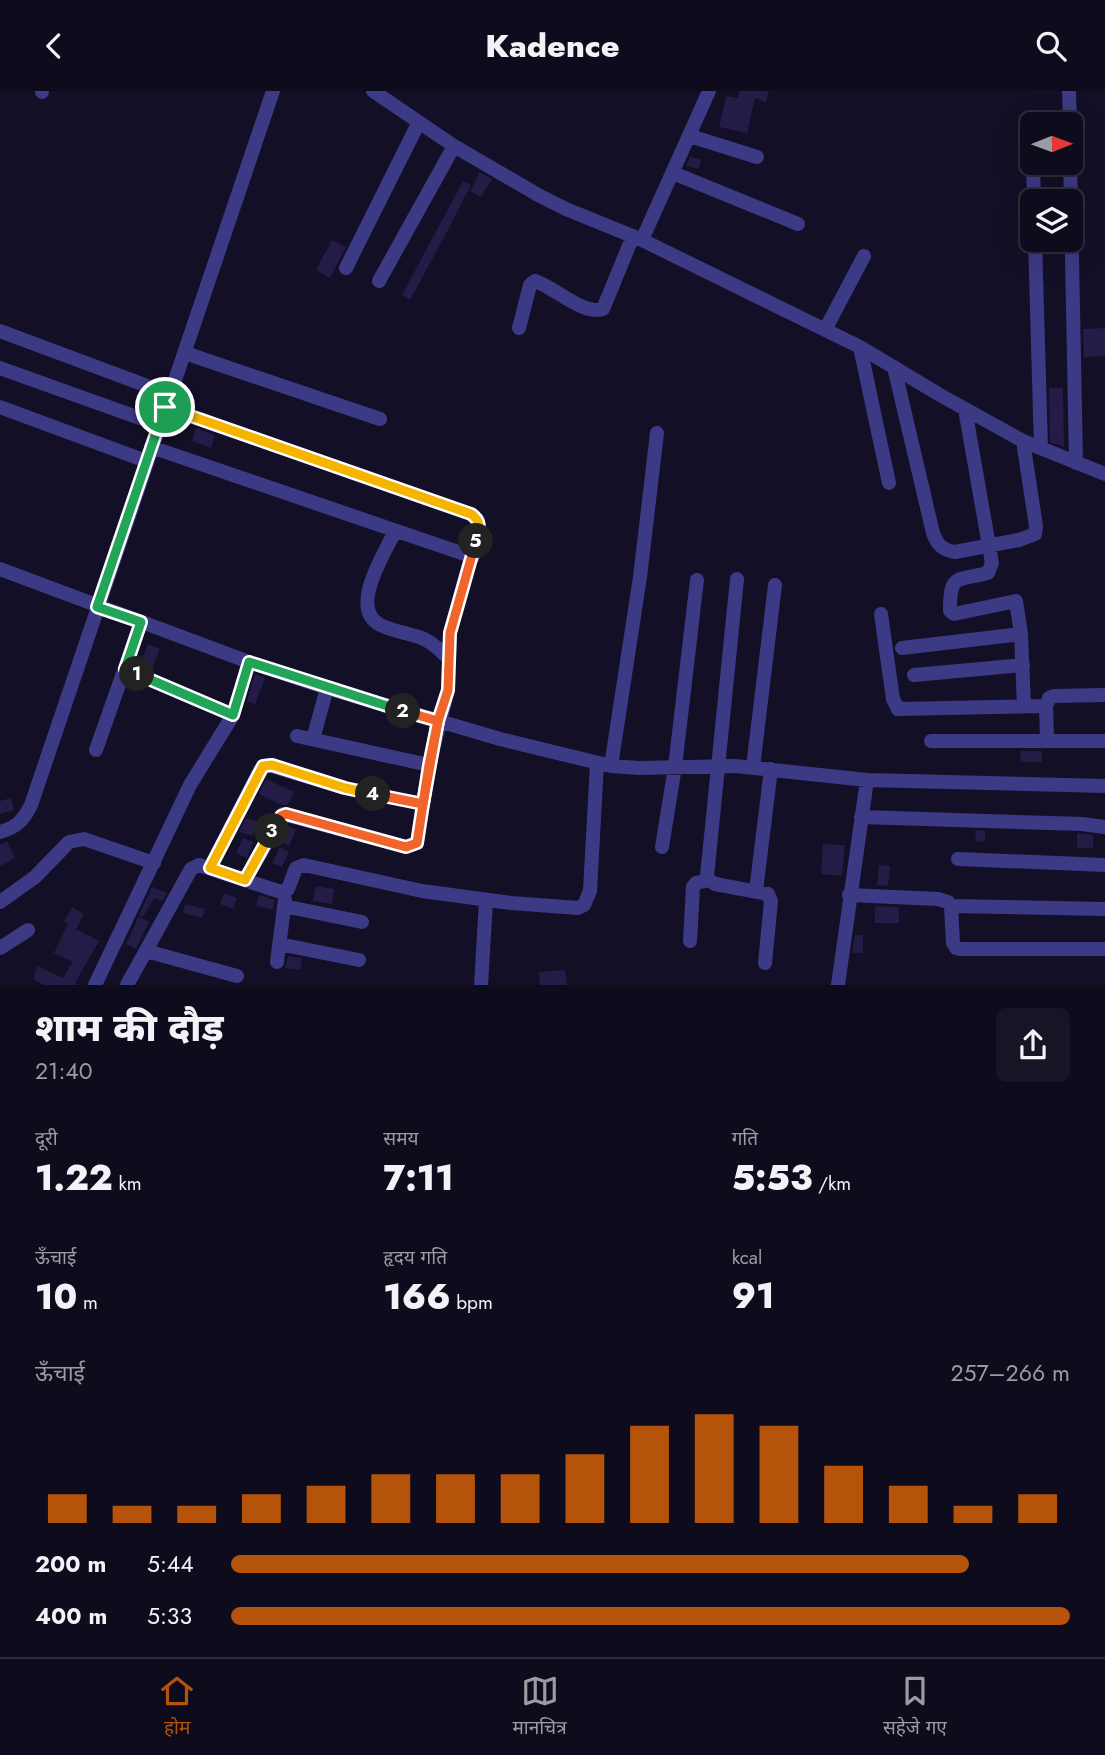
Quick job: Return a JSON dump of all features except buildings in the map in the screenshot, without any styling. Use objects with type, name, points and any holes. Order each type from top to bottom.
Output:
[{"type":"street","points":[[0,832],[20,823],[31,805],[273,91]]},
{"type":"street","points":[[373,91],[454,146],[566,209],[637,238],[860,347],[1023,441],[1105,474]]},
{"type":"street","points":[[519,328],[530,285],[535,281],[589,309],[603,309],[637,238],[673,173],[709,91]]},
{"type":"street","points":[[1069,91],[1070,112]]},
{"type":"street","points":[[346,268],[419,122]]},
{"type":"street","points":[[690,136],[757,157]]},
{"type":"street","points":[[379,281],[454,146]]},
{"type":"street","points":[[673,173],[798,225]]},
{"type":"street","points":[[1035,252],[1041,448]]},
{"type":"street","points":[[1072,252],[1076,463]]},
{"type":"street","points":[[825,330],[864,256]]},
{"type":"street","points":[[0,331],[167,400],[477,517],[479,524],[473,557],[450,633],[448,690],[429,765],[417,843],[410,847],[283,814],[245,880]]},
{"type":"street","points":[[860,347],[889,483]]},
{"type":"street","points":[[185,353],[380,419]]},
{"type":"street","points":[[894,367],[935,539],[947,551],[955,552],[1033,536],[1036,532],[1023,441]]},
{"type":"street","points":[[0,368],[159,425]]},
{"type":"street","points":[[0,407],[473,557]]},
{"type":"street","points":[[965,409],[992,563],[991,571],[953,583],[950,589],[950,611],[954,614],[1014,600],[1017,604],[1021,634],[1024,706]]},
{"type":"street","points":[[277,963],[285,899],[296,868],[304,865],[422,891],[486,901],[572,909],[584,905],[590,891],[604,765],[640,577],[657,433]]},
{"type":"street","points":[[396,531],[369,589],[366,606],[378,624],[429,640],[448,658]]},
{"type":"street","points":[[0,569],[97,607],[327,688],[522,745],[604,765],[753,767],[867,780],[1105,786]]},
{"type":"street","points":[[737,579],[707,869],[709,880],[715,884],[768,894],[771,901],[765,963]]},
{"type":"street","points":[[662,847],[675,767],[696,580]]},
{"type":"street","points":[[753,767],[775,585]]},
{"type":"street","points":[[881,614],[893,699],[898,709],[1046,706]]},
{"type":"street","points":[[96,750],[141,622]]},
{"type":"street","points":[[902,648],[1021,634]]},
{"type":"street","points":[[95,985],[190,785],[233,715],[249,662]]},
{"type":"street","points":[[914,675],[1023,665]]},
{"type":"street","points":[[125,669],[233,715]]},
{"type":"street","points":[[313,740],[327,688]]},
{"type":"street","points":[[1046,739],[1046,706],[1049,698],[1105,695]]},
{"type":"street","points":[[297,736],[429,765]]},
{"type":"street","points":[[931,741],[1105,741]]},
{"type":"street","points":[[210,868],[260,770],[268,765],[345,788],[423,804]]},
{"type":"street","points":[[756,891],[771,769]]},
{"type":"street","points":[[838,985],[867,780]]},
{"type":"street","points":[[861,817],[1105,827]]},
{"type":"street","points":[[0,902],[35,877],[69,842],[84,839],[153,863]]},
{"type":"street","points":[[958,859],[1105,865]]},
{"type":"street","points":[[127,985],[191,869],[199,865],[277,891],[285,899],[362,922]]},
{"type":"street","points":[[690,941],[693,887],[696,883],[709,880]]},
{"type":"street","points":[[849,895],[938,899],[948,902],[951,906],[953,943],[960,949],[1105,949]]},
{"type":"street","points":[[481,985],[486,901]]},
{"type":"street","points":[[951,906],[1105,909]]},
{"type":"street","points":[[0,948],[28,930]]},
{"type":"street","points":[[279,944],[359,960]]},
{"type":"street","points":[[146,951],[237,976]]},
{"type":"route","points":[[165,407],[97,607],[141,622],[125,669],[233,715],[249,662],[438,721],[419,838],[414,846],[406,847],[283,814],[245,880],[210,868],[263,766],[272,765],[345,788],[423,804],[438,721],[448,690],[450,633],[473,557],[479,528],[477,517],[165,407]]}]
